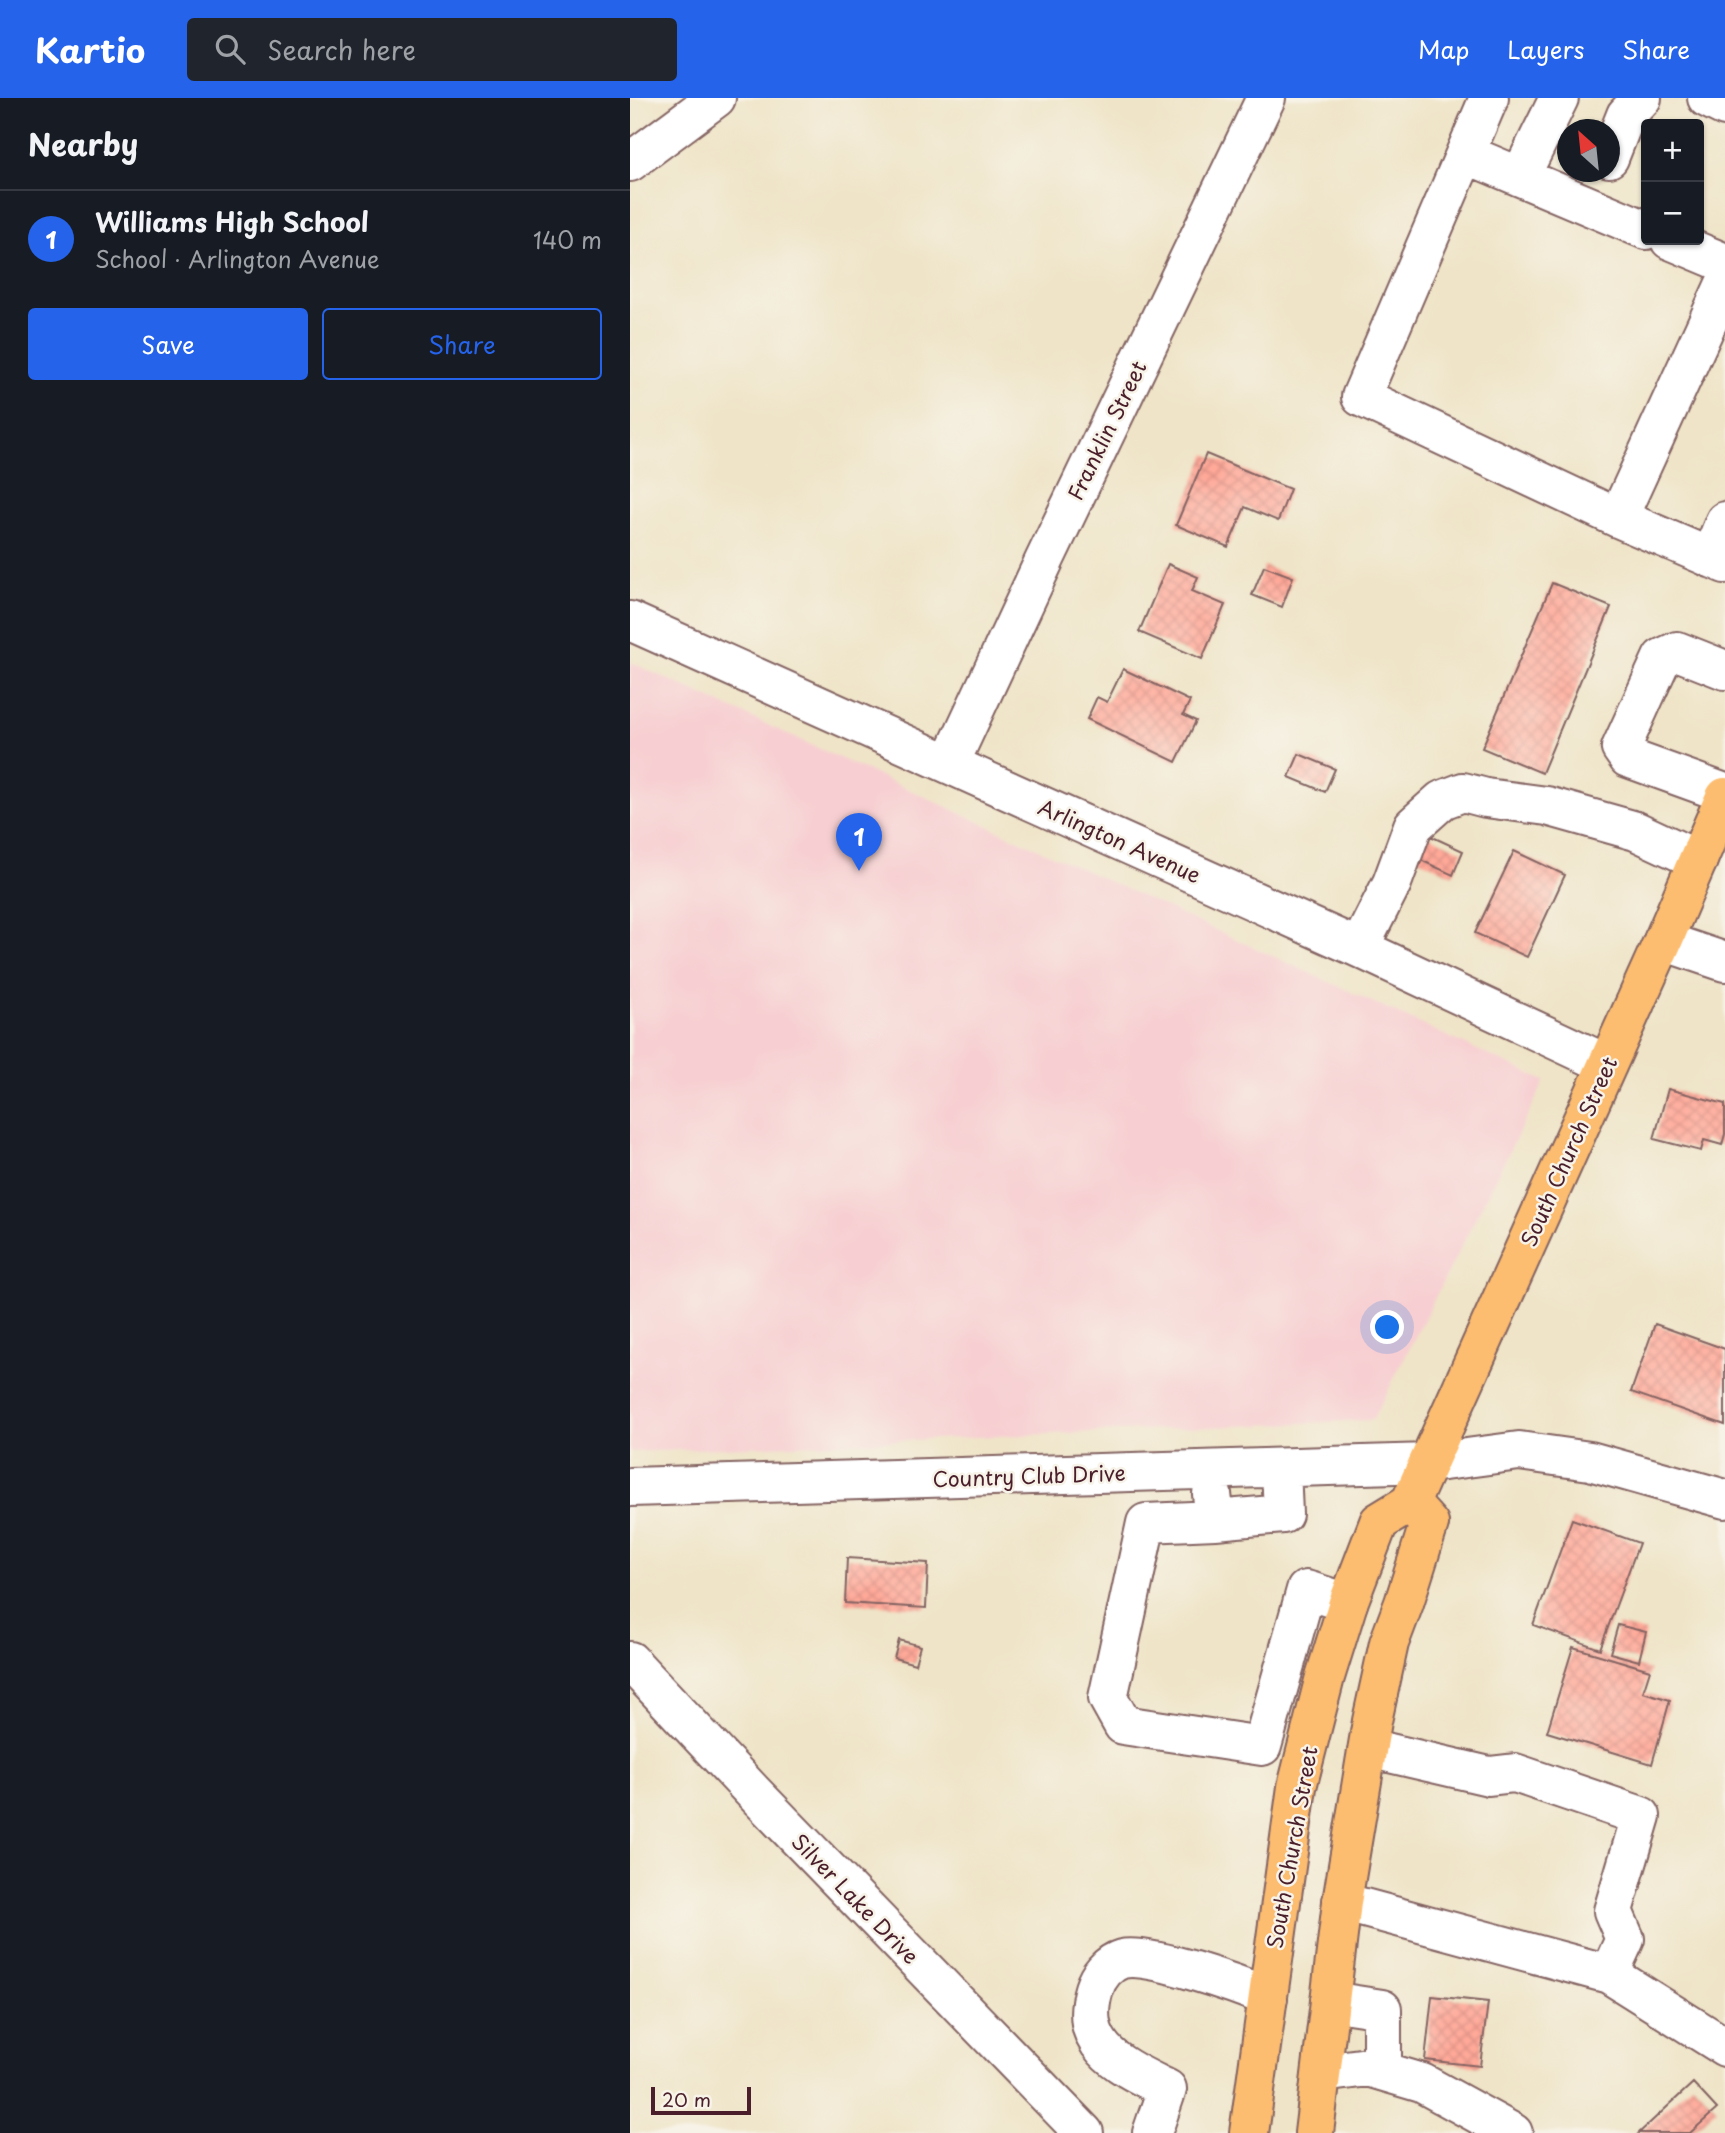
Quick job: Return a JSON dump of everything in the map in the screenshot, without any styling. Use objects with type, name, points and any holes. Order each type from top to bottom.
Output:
[{"type":"main road","name":"South Church Street","points":[[1248,2133],[1295,1800],[1325,1678],[1348,1603],[1380,1522],[1410,1503],[1429,1463],[1664,941],[1725,795]]},
{"type":"main road","points":[[1314,2133],[1342,1902],[1368,1748],[1389,1643],[1405,1603],[1429,1524],[1410,1503]]},
{"type":"street","points":[[630,162],[716,98]]},
{"type":"street","name":"Franklin Street","points":[[950,763],[1266,98]]},
{"type":"street","points":[[1489,98],[1361,397],[1618,518],[1718,561],[1725,521]]},
{"type":"street","points":[[1520,177],[1559,98]]},
{"type":"street","points":[[1620,130],[1626,115],[1642,98]]},
{"type":"street","points":[[1707,98],[1725,107]]},
{"type":"street","points":[[1466,153],[1641,228]]},
{"type":"street","points":[[1591,206],[1600,182]]},
{"type":"street","points":[[1682,245],[1725,263]]},
{"type":"street","points":[[1618,518],[1725,284]]},
{"type":"street","name":"Arlington Avenue","points":[[630,621],[1359,948],[1607,1064]]},
{"type":"street","points":[[1725,670],[1677,651],[1662,657],[1621,748],[1628,758],[1725,795]]},
{"type":"street","points":[[1359,948],[1391,883],[1413,826],[1442,800],[1463,792],[1486,798],[1547,806],[1636,831],[1698,860]]},
{"type":"street","points":[[1664,941],[1725,962]]},
{"type":"street","name":"Country Club Drive","points":[[630,1487],[1429,1463],[1519,1451],[1590,1461],[1725,1499]]},
{"type":"street","points":[[1146,1523],[1283,1514],[1282,1468]]},
{"type":"street","points":[[1210,1470],[1215,1520]]},
{"type":"street","points":[[1144,1471],[1146,1523],[1108,1698],[1124,1725],[1266,1733],[1307,1747]]},
{"type":"street","points":[[1266,1733],[1306,1590],[1348,1603]]},
{"type":"street","name":"Silver Lake Drive","points":[[630,1661],[753,1792],[1084,2133]]},
{"type":"street","points":[[1368,1748],[1489,1776],[1515,1773],[1641,1816],[1614,1910],[1625,1939],[1609,1974]]},
{"type":"street","points":[[1342,1902],[1609,1974],[1725,2047]]},
{"type":"street","points":[[1152,2133],[1167,2089],[1117,2064],[1100,2046],[1091,2027],[1089,2004],[1096,1982],[1108,1966],[1121,1959],[1139,1958],[1232,1983],[1268,1997]]},
{"type":"street","points":[[1330,2000],[1382,2008],[1382,2071]]},
{"type":"street","points":[[1322,2073],[1368,2067],[1422,2083],[1513,2133]]},
{"type":"shaded area","points":[[630,662],[1545,1081],[1373,1420],[630,1452]]},
{"type":"building","points":[[1206,454],[1290,489],[1278,521],[1245,507],[1228,547],[1176,525]]},
{"type":"building","points":[[1168,564],[1198,577],[1192,591],[1225,605],[1202,659],[1139,632]]},
{"type":"building","points":[[1264,566],[1293,577],[1282,607],[1252,595]]},
{"type":"building","points":[[1552,583],[1611,607],[1542,773],[1482,748]]},
{"type":"building","points":[[1123,669],[1190,701],[1183,715],[1196,721],[1176,762],[1087,719],[1097,697],[1107,702]]},
{"type":"building","points":[[1299,754],[1335,769],[1325,792],[1289,777]]},
{"type":"building","points":[[1424,833],[1463,851],[1453,875],[1412,856]]},
{"type":"building","points":[[1514,851],[1565,875],[1527,957],[1475,933]]},
{"type":"building","points":[[1668,1089],[1725,1104],[1725,1134],[1722,1145],[1704,1140],[1701,1151],[1654,1139]]},
{"type":"building","points":[[1655,1324],[1725,1349],[1725,1425],[1631,1392]]},
{"type":"building","points":[[1572,1519],[1639,1543],[1600,1649],[1533,1625]]},
{"type":"building","points":[[847,1558],[928,1563],[926,1608],[845,1603]]},
{"type":"building","points":[[1618,1625],[1646,1632],[1639,1661],[1610,1653]]},
{"type":"building","points":[[899,1640],[920,1646],[915,1664],[894,1658]]},
{"type":"building","points":[[1573,1647],[1650,1670],[1643,1692],[1670,1700],[1652,1764],[1547,1732]]},
{"type":"building","points":[[1432,1996],[1488,2002],[1480,2066],[1425,2060]]},
{"type":"building","points":[[1693,2083],[1717,2109],[1690,2133],[1639,2133]]},
{"type":"place","name":"Williams High School","points":[[859,871]]}]
